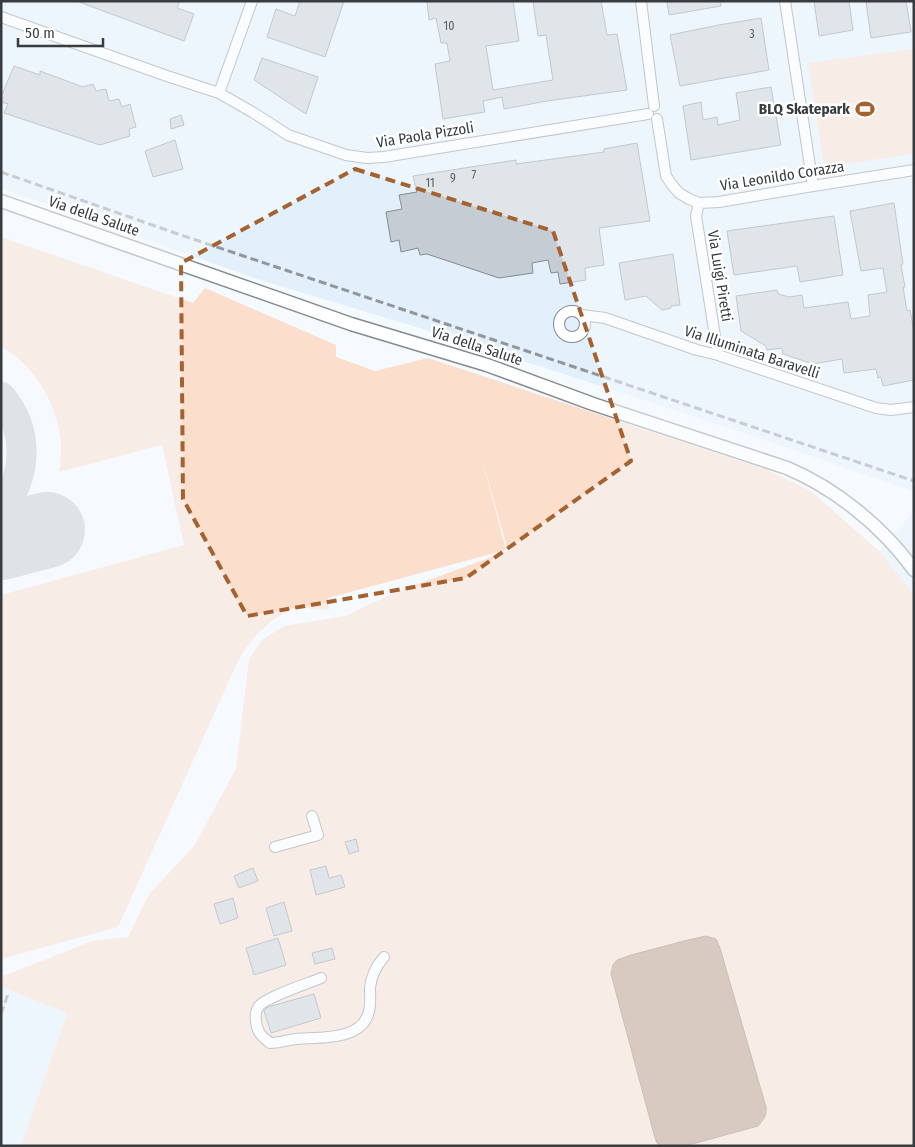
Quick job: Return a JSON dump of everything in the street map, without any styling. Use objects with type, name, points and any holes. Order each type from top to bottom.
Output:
[{"type":"street","points":[[219,93],[252,1]]},
{"type":"street","points":[[641,1],[653,95],[653,113],[660,136],[666,176],[679,193],[699,203]]},
{"type":"street","points":[[785,1],[813,186]]},
{"type":"street","name":"Via Paola Pizzoli","points":[[1,18],[219,93],[254,112],[288,134],[346,155],[367,158],[401,155],[653,113]]},
{"type":"street","points":[[653,95],[646,108],[637,116],[650,122],[660,136]]},
{"type":"street","name":"Via Leonildo Corazza","points":[[699,203],[719,202],[914,170]]},
{"type":"street","name":"Via della Salute","points":[[1,201],[351,324],[487,365],[602,407],[802,474],[851,506],[876,528],[914,570]]},
{"type":"street","name":"Via Luigi Piretti","points":[[699,203],[696,216],[718,355]]},
{"type":"street","name":"Via Illuminata Baravelli","points":[[582,315],[604,318],[876,408],[891,410],[914,407]]},
{"type":"street","points":[[275,847],[318,835],[312,816]]},
{"type":"street","points":[[321,978],[266,1000],[257,1007],[255,1016],[257,1029],[263,1038],[270,1044],[290,1040],[344,1035],[354,1031],[367,1019],[370,1009],[372,977],[384,957]]},
{"type":"highlighted area","points":[[355,169],[553,231],[631,461],[466,578],[247,616],[183,499],[181,263]]},
{"type":"shaded area","points":[[1,1],[914,1],[914,491],[702,419],[456,339],[260,280],[1,188]]},
{"type":"shaded area","name":"BLQ Skatepark","points":[[914,49],[914,154],[824,167],[808,63]]},
{"type":"shaded area","points":[[1,237],[193,303],[205,288],[336,345],[336,357],[375,371],[428,358],[770,471],[811,491],[879,551],[914,594],[914,1146],[21,1146],[67,1013],[1,987],[1,977],[92,941],[128,937],[149,894],[194,846],[236,769],[249,659],[262,640],[284,626],[345,616],[396,592],[508,551],[479,448],[506,550],[328,598],[329,610],[295,607],[274,619],[258,633],[238,661],[118,927],[1,959],[1,595],[184,545],[162,445],[59,472],[61,445],[56,416],[50,402],[43,388],[24,364],[1,346]]},
{"type":"shaded area","points":[[914,511],[914,594],[879,551]]},
{"type":"shaded area","points":[[706,936],[716,939],[720,948],[766,1107],[766,1113],[758,1126],[685,1146],[661,1146],[655,1138],[611,974],[613,965],[617,960]]},
{"type":"shaded area","points":[[1,987],[67,1013],[21,1146],[1,1146]]},
{"type":"building","points":[[79,1],[180,1],[177,8],[194,14],[184,41]]},
{"type":"building","points":[[300,1],[344,1],[325,57],[267,37],[276,9],[295,16]]},
{"type":"building","points":[[427,1],[513,1],[519,41],[486,46],[493,90],[553,80],[546,35],[538,36],[533,1],[601,1],[607,35],[617,34],[627,90],[504,109],[502,97],[483,101],[485,112],[443,119],[435,64],[450,61],[447,43],[441,43],[436,18],[429,20]]},
{"type":"building","points":[[667,1],[721,1],[721,6],[669,15]]},
{"type":"building","points":[[814,1],[849,1],[853,30],[819,36]]},
{"type":"building","points":[[866,1],[906,1],[911,32],[871,38]]},
{"type":"building","points":[[761,18],[769,70],[680,86],[670,35]]},
{"type":"building","points":[[262,58],[318,77],[306,114],[254,80]]},
{"type":"building","points":[[14,66],[40,75],[40,71],[83,87],[93,84],[96,91],[106,89],[109,101],[119,99],[122,107],[130,104],[136,127],[129,129],[130,136],[100,145],[4,113],[8,104],[1,102],[1,97]]},
{"type":"building","points":[[771,87],[781,145],[691,160],[683,106],[701,102],[703,120],[717,117],[718,125],[740,120],[736,93]]},
{"type":"building","points":[[181,115],[184,125],[171,129],[170,119]]},
{"type":"building","points":[[175,140],[183,169],[153,177],[145,151]]},
{"type":"building","points":[[637,143],[650,221],[599,228],[604,265],[585,268],[586,280],[560,284],[558,272],[551,273],[548,260],[532,263],[533,273],[499,278],[427,254],[420,255],[418,248],[401,252],[399,240],[391,242],[386,212],[402,209],[399,195],[417,192],[413,176],[516,160],[516,164],[604,152],[604,149]]},
{"type":"building","points":[[894,203],[903,264],[901,265],[905,287],[903,287],[907,311],[910,310],[914,331],[914,380],[883,386],[881,377],[878,378],[876,369],[844,373],[842,359],[813,364],[783,354],[782,348],[767,350],[766,346],[741,331],[736,296],[777,290],[778,294],[789,297],[802,295],[804,308],[848,302],[851,319],[870,316],[868,295],[887,292],[883,268],[861,271],[850,211]]},
{"type":"building","points":[[834,216],[843,275],[800,282],[797,266],[734,275],[727,231]]},
{"type":"building","points":[[673,254],[680,305],[662,310],[646,296],[625,300],[619,263]]},
{"type":"building","points":[[356,839],[359,851],[349,854],[345,842]]},
{"type":"building","points":[[326,866],[329,878],[341,875],[345,887],[316,895],[310,870]]},
{"type":"building","points":[[253,868],[258,881],[239,888],[234,876]]},
{"type":"building","points":[[233,898],[238,918],[220,924],[214,904]]},
{"type":"building","points":[[284,902],[292,931],[274,936],[266,908]]},
{"type":"building","points":[[278,938],[286,965],[254,975],[246,948]]},
{"type":"building","points":[[332,948],[335,959],[315,964],[312,953]]},
{"type":"building","points":[[314,994],[321,1018],[271,1033],[264,1011],[268,1007]]},
{"type":"taxiway","points":[[1,397],[17,424],[22,454],[16,482],[10,497],[1,510]]},
{"type":"runway","points":[[1,542],[47,530]]},
{"type":"railway","points":[[1,172],[178,234],[914,481]]},
{"type":"railway","points":[[1,1014],[8,994]]},
{"type":"place","name":"BLQ Skatepark","points":[[865,109]]}]
